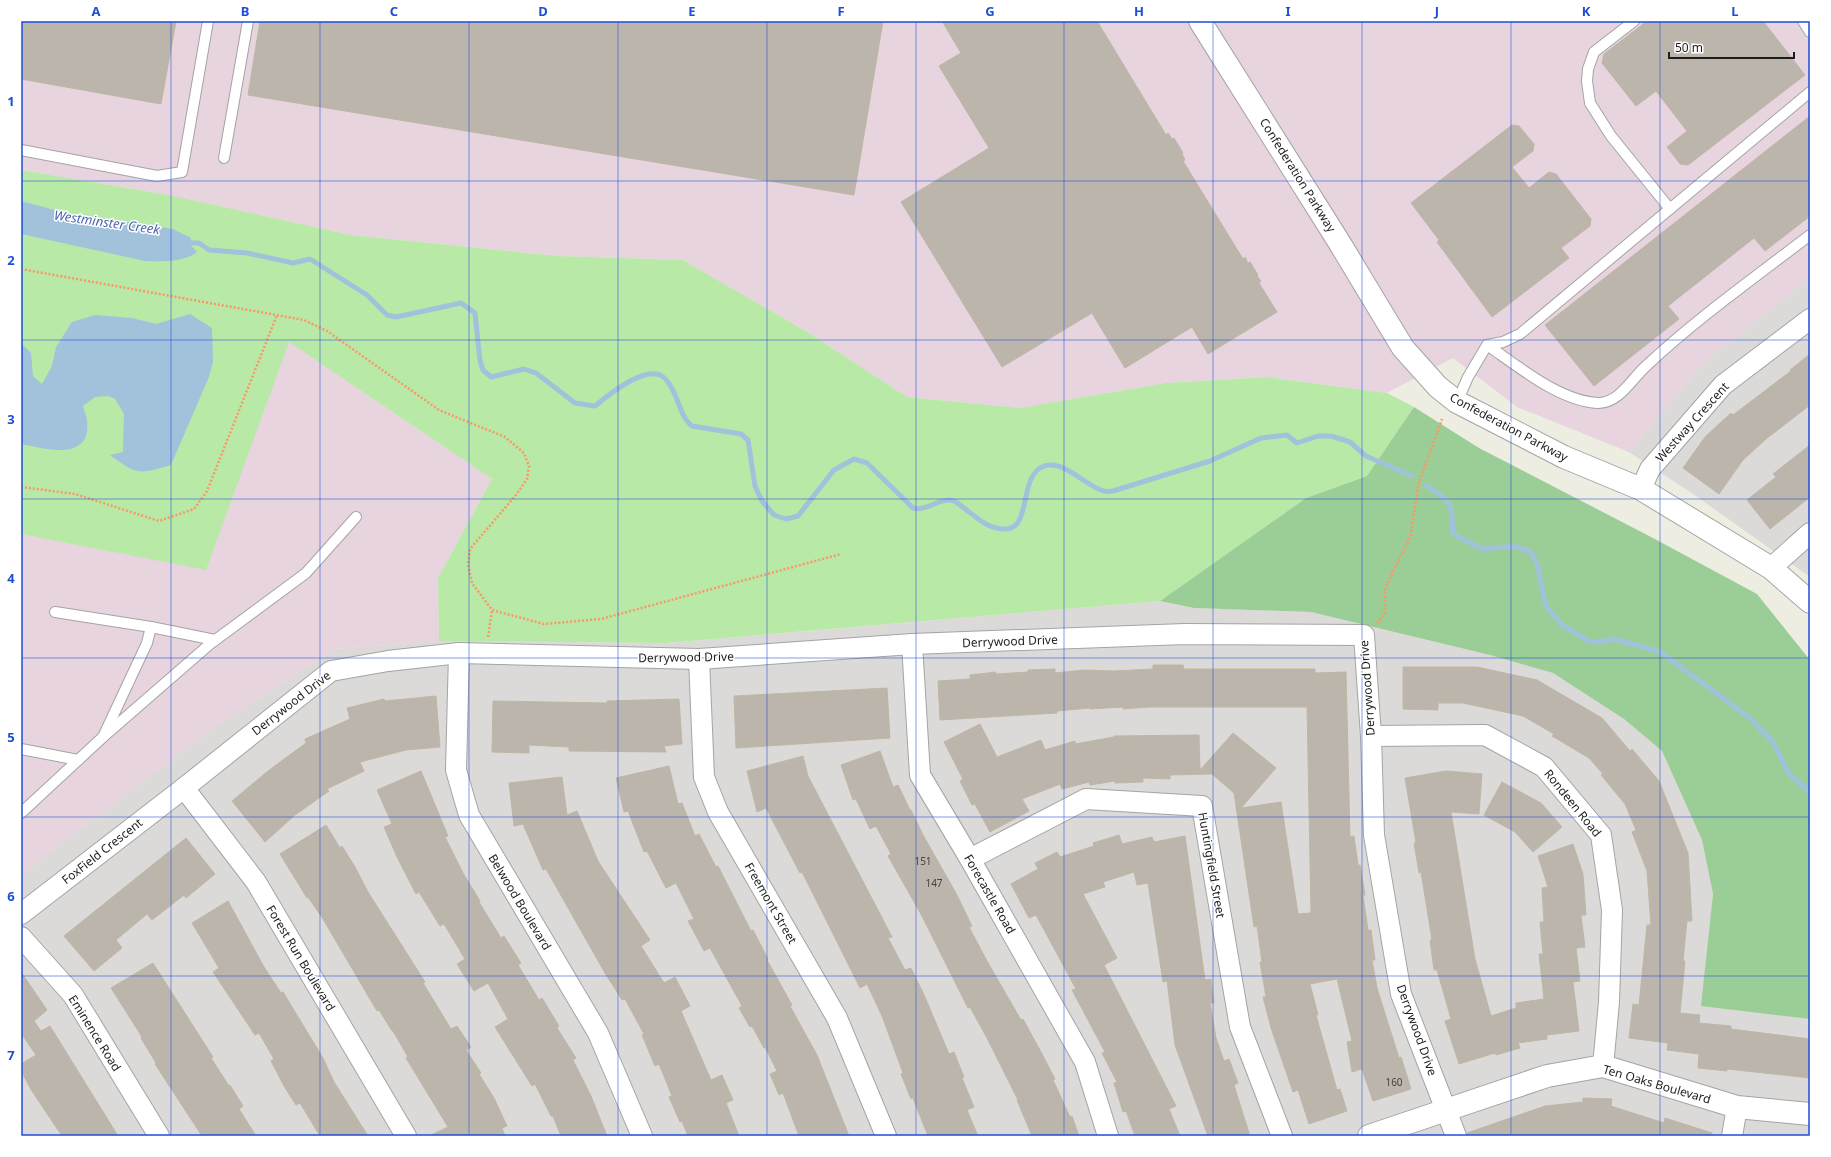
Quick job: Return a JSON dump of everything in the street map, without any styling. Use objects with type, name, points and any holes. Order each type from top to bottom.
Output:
[{"type":"street","name":"Confederation Parkway","points":[[1200,21],[1331,229],[1403,348],[1438,387],[1458,402],[1564,458],[1641,489],[1771,568],[1810,602]]},
{"type":"street","name":"Westway Crescent","points":[[1641,489],[1650,469],[1723,385],[1810,319]]},
{"type":"street","points":[[1771,568],[1810,533]]},
{"type":"street","name":"Derrywood Drive","points":[[184,788],[331,671],[388,661],[459,653],[700,659],[912,644],[1185,634],[1364,635],[1371,736],[1374,835],[1401,994],[1456,1136]]},
{"type":"street","name":"Forecastle Road","points":[[912,644],[920,775],[970,859],[1085,1062],[1108,1136]]},
{"type":"street","name":"Belwood Boulevard","points":[[459,653],[456,770],[469,815],[598,1033],[642,1136]]},
{"type":"street","name":"Freemont Street","points":[[700,659],[704,777],[718,812],[837,1018],[886,1136]]},
{"type":"street","name":"Rondeen Road","points":[[1371,736],[1485,735],[1544,767],[1601,835],[1612,910],[1609,1002],[1603,1066]]},
{"type":"street","name":"FoxField Crescent","points":[[21,914],[184,788]]},
{"type":"street","name":"Forest Run Boulevard","points":[[184,788],[256,882],[406,1136]]},
{"type":"street","name":"Huntingfield Street","points":[[970,859],[1086,799],[1202,806],[1240,1027],[1282,1136]]},
{"type":"street","name":"Eminence Road","points":[[21,937],[73,995],[159,1136]]},
{"type":"street","name":"Ten Oaks Boulevard","points":[[1369,1136],[1547,1076],[1603,1066],[1737,1107],[1810,1114]]},
{"type":"street","points":[[1732,1136],[1737,1107]]},
{"type":"lane","points":[[21,150],[157,176],[182,172],[208,21]]},
{"type":"lane","points":[[224,158],[248,21]]},
{"type":"lane","points":[[1634,21],[1594,52],[1588,69],[1587,81],[1590,103],[1611,136],[1670,209]]},
{"type":"lane","points":[[1803,21],[1810,32]]},
{"type":"lane","points":[[1487,344],[1503,342],[1520,334],[1810,92]]},
{"type":"lane","points":[[1487,344],[1536,378],[1566,395],[1579,400],[1599,403],[1610,401],[1617,397],[1644,368],[1680,336],[1810,235]]},
{"type":"lane","points":[[1458,402],[1468,377],[1487,344]]},
{"type":"lane","points":[[21,813],[103,737],[215,640],[306,573],[356,517]]},
{"type":"lane","points":[[55,612],[150,627],[215,640]]},
{"type":"lane","points":[[103,737],[147,643],[150,627]]},
{"type":"lane","points":[[21,749],[78,760]]},
{"type":"path","points":[[21,269],[304,320],[327,331],[439,410],[505,437],[524,453],[529,466],[527,479],[516,496],[470,548],[468,565],[472,583],[492,610],[544,624],[601,619],[841,554]]},
{"type":"path","points":[[21,487],[75,494],[159,521],[194,509],[207,491],[276,315]]},
{"type":"path","points":[[1364,635],[1385,613],[1385,588],[1411,535],[1418,485],[1442,419]]},
{"type":"shaded area","points":[[21,21],[1810,21],[1810,278],[1707,359],[1629,452],[1517,407],[1453,358],[1387,393],[1267,377],[1165,383],[1020,408],[907,397],[809,333],[683,260],[558,256],[351,235],[169,195],[21,170]]},
{"type":"shaded area","points":[[1810,278],[1810,577],[1693,494],[1629,452],[1707,359]]},
{"type":"shaded area","points":[[288,341],[492,479],[438,578],[439,641],[335,649],[214,727],[21,874],[21,534],[206,569]]},
{"type":"shaded area","points":[[1160,601],[1194,608],[1311,612],[1490,655],[1553,673],[1624,719],[1662,751],[1702,840],[1713,894],[1702,1005],[1810,1019],[1810,1136],[21,1136],[21,874],[214,727],[335,649],[439,641],[667,643]]},
{"type":"green space","points":[[21,170],[169,195],[351,235],[558,256],[683,260],[809,333],[907,397],[1020,408],[1165,383],[1267,377],[1387,393],[1414,407],[1367,476],[1306,498],[1160,601],[666,643],[439,641],[438,578],[492,479],[289,342],[206,570],[21,534]]},
{"type":"green space","points":[[1414,407],[1479,448],[1653,538],[1757,594],[1810,660],[1810,1019],[1701,1006],[1713,894],[1702,840],[1662,751],[1624,719],[1553,673],[1490,655],[1311,612],[1194,608],[1160,601],[1306,498],[1367,476]]},
{"type":"water","name":"Westminster Creek","points":[[21,201],[96,221],[114,220],[173,229],[191,238],[190,244],[197,252],[179,260],[145,261],[21,234]]},
{"type":"water","points":[[190,314],[212,328],[213,362],[209,377],[171,465],[152,470],[139,471],[127,467],[110,455],[123,452],[124,414],[115,399],[108,396],[95,397],[83,406],[87,419],[87,434],[82,443],[75,448],[54,450],[21,444],[21,343],[31,353],[33,376],[42,384],[52,366],[56,347],[72,322],[95,315],[132,318],[156,324]]},
{"type":"building","points":[[21,21],[176,21],[161,104],[21,79]]},
{"type":"building","points":[[260,21],[883,21],[854,195],[248,95]]},
{"type":"building","points":[[942,21],[1097,21],[1166,135],[1168,133],[1172,139],[1174,138],[1183,153],[1182,154],[1185,160],[1183,161],[1243,259],[1245,257],[1248,263],[1250,262],[1261,281],[1259,283],[1277,312],[1208,354],[1192,327],[1125,368],[1092,313],[1002,367],[901,202],[989,148],[939,66],[961,53]]},
{"type":"building","points":[[1647,21],[1763,21],[1805,75],[1688,165],[1680,164],[1667,147],[1687,131],[1656,91],[1636,106],[1602,63],[1604,54]]},
{"type":"building","points":[[1810,116],[1810,216],[1765,251],[1754,238],[1668,306],[1679,319],[1594,386],[1545,325]]},
{"type":"building","points":[[1512,125],[1519,126],[1534,144],[1533,151],[1512,167],[1529,188],[1549,172],[1556,174],[1591,219],[1590,226],[1561,248],[1569,258],[1492,317],[1437,242],[1439,240],[1411,203]]},
{"type":"building","points":[[1810,354],[1810,405],[1766,439],[1743,460],[1719,494],[1683,468],[1705,437],[1731,413],[1733,415],[1791,371],[1790,370]]},
{"type":"building","points":[[1810,445],[1810,497],[1770,529],[1747,500],[1776,477],[1773,474]]},
{"type":"building","points":[[1153,665],[1183,665],[1184,669],[1315,669],[1315,673],[1346,672],[1350,837],[1354,836],[1358,865],[1360,865],[1365,895],[1363,895],[1368,930],[1371,930],[1375,960],[1372,960],[1377,988],[1399,1058],[1401,1057],[1411,1089],[1373,1101],[1362,1069],[1352,1072],[1347,1042],[1352,1041],[1337,979],[1310,984],[1318,1015],[1316,1015],[1337,1090],[1340,1089],[1347,1111],[1309,1124],[1298,1090],[1293,1092],[1271,1028],[1263,997],[1266,997],[1260,962],[1262,962],[1257,926],[1254,927],[1234,793],[1212,774],[1170,775],[1170,779],[1143,778],[1143,782],[1115,783],[1115,781],[1090,785],[1089,782],[1062,789],[1060,784],[1022,799],[1029,811],[990,832],[975,804],[972,805],[960,781],[963,779],[944,742],[980,724],[997,757],[1041,740],[1045,750],[1075,741],[1075,744],[1114,736],[1199,735],[1200,770],[1233,733],[1276,768],[1241,808],[1281,802],[1298,914],[1311,913],[1307,707],[1090,708],[1057,711],[1057,713],[940,720],[938,681],[970,679],[970,675],[996,672],[996,674],[1028,672],[1028,670],[1055,669],[1055,673],[1084,670],[1114,671],[1153,669]]},
{"type":"building","points":[[1403,667],[1477,667],[1537,680],[1602,718],[1630,751],[1632,749],[1659,781],[1688,853],[1692,921],[1687,921],[1680,1013],[1700,1015],[1699,1023],[1731,1026],[1731,1029],[1810,1039],[1810,1078],[1727,1069],[1727,1071],[1698,1068],[1699,1054],[1667,1050],[1668,1043],[1629,1038],[1633,1004],[1639,1005],[1647,925],[1651,925],[1647,871],[1632,832],[1636,830],[1625,804],[1589,758],[1552,736],[1554,734],[1523,716],[1463,703],[1438,703],[1438,710],[1403,709]]},
{"type":"building","points":[[887,688],[890,738],[736,748],[734,696]]},
{"type":"building","points":[[436,696],[440,747],[406,750],[360,762],[364,771],[327,789],[329,791],[295,815],[265,842],[232,801],[268,771],[306,743],[305,739],[350,719],[347,708],[384,699],[385,701]]},
{"type":"building","points":[[679,699],[682,744],[664,746],[666,752],[569,751],[569,747],[529,745],[529,753],[492,752],[493,701],[607,703],[607,701]]},
{"type":"building","points":[[880,751],[893,787],[898,785],[923,835],[957,895],[972,926],[969,927],[987,961],[1021,1020],[1023,1019],[1041,1052],[1055,1079],[1053,1080],[1070,1117],[1072,1116],[1079,1136],[1032,1136],[1018,1100],[987,1038],[970,1007],[968,1008],[922,916],[888,856],[891,854],[876,826],[870,829],[856,799],[853,800],[841,765]]},
{"type":"building","points":[[803,756],[808,776],[892,937],[888,938],[905,970],[911,968],[949,1054],[954,1052],[964,1077],[962,1078],[974,1107],[967,1110],[978,1136],[928,1136],[913,1098],[911,1099],[901,1074],[903,1073],[882,1016],[867,984],[860,988],[802,872],[800,873],[766,808],[757,812],[747,771]]},
{"type":"building","points":[[669,766],[678,804],[682,803],[695,836],[699,834],[716,867],[718,866],[751,931],[753,930],[768,959],[767,960],[792,1005],[790,1006],[817,1055],[849,1136],[799,1136],[783,1093],[779,1095],[770,1074],[777,1071],[765,1047],[764,1048],[752,1026],[750,1027],[739,1008],[742,1006],[710,948],[704,951],[688,921],[694,919],[676,883],[666,888],[647,851],[644,852],[628,811],[624,812],[616,778]]},
{"type":"building","points":[[421,771],[448,836],[445,837],[463,873],[501,938],[504,936],[521,963],[518,965],[539,1000],[542,998],[559,1026],[557,1028],[576,1058],[573,1060],[591,1096],[607,1136],[561,1136],[553,1116],[551,1116],[535,1084],[532,1086],[495,1027],[508,1019],[488,983],[474,991],[457,964],[465,959],[444,924],[440,926],[419,892],[416,894],[397,857],[384,827],[392,824],[377,790]]},
{"type":"building","points":[[1446,771],[1482,774],[1479,814],[1451,812],[1475,959],[1491,1016],[1516,1008],[1516,1003],[1544,999],[1539,954],[1543,954],[1540,922],[1544,922],[1542,888],[1548,887],[1538,856],[1573,844],[1583,874],[1586,915],[1581,915],[1585,947],[1576,948],[1580,981],[1573,982],[1579,1031],[1547,1035],[1547,1039],[1518,1043],[1520,1048],[1496,1055],[1495,1053],[1459,1064],[1445,1021],[1451,1019],[1437,970],[1434,970],[1430,940],[1432,940],[1421,872],[1419,873],[1414,843],[1416,843],[1405,778]]},
{"type":"building","points":[[562,777],[567,815],[577,811],[598,861],[650,940],[641,946],[664,983],[675,977],[690,1006],[681,1011],[711,1080],[722,1075],[733,1100],[726,1103],[739,1136],[688,1136],[669,1097],[672,1096],[659,1064],[655,1066],[642,1035],[644,1034],[625,999],[622,1000],[605,973],[546,869],[543,870],[523,824],[514,826],[509,783]]},
{"type":"building","points":[[1502,782],[1541,803],[1562,827],[1533,852],[1515,832],[1484,815]]},
{"type":"building","points":[[326,825],[340,848],[342,846],[355,867],[368,892],[425,982],[423,983],[451,1029],[457,1026],[471,1047],[466,1050],[481,1073],[479,1074],[494,1098],[507,1126],[502,1128],[505,1136],[429,1136],[448,1127],[406,1058],[408,1057],[393,1031],[379,1010],[377,1011],[323,919],[308,897],[307,898],[280,854]]},
{"type":"building","points":[[1119,835],[1122,844],[1152,837],[1154,842],[1185,836],[1205,980],[1211,979],[1214,1003],[1210,1003],[1216,1038],[1224,1061],[1229,1059],[1238,1083],[1234,1085],[1250,1136],[1208,1136],[1175,1045],[1167,981],[1163,982],[1148,883],[1137,885],[1134,872],[1103,882],[1105,887],[1083,894],[1117,958],[1104,965],[1176,1106],[1169,1109],[1180,1136],[1135,1136],[1126,1111],[1123,1112],[1114,1083],[1117,1082],[1102,1053],[1105,1052],[1072,990],[1076,989],[1036,915],[1029,918],[1011,884],[1038,869],[1035,863],[1057,852],[1060,857],[1094,846],[1093,843]]},
{"type":"building","points":[[186,838],[215,874],[186,898],[184,895],[152,920],[147,914],[116,940],[122,948],[94,971],[64,936]]},
{"type":"building","points":[[228,901],[264,967],[281,993],[283,992],[323,1058],[334,1082],[368,1136],[320,1136],[300,1103],[296,1105],[284,1086],[271,1061],[274,1059],[259,1033],[255,1035],[213,972],[219,968],[192,923]]},
{"type":"building","points":[[153,963],[213,1057],[211,1058],[243,1106],[239,1109],[256,1136],[202,1136],[155,1064],[156,1063],[141,1038],[142,1037],[111,988]]},
{"type":"building","points":[[21,972],[47,1010],[34,1021],[41,1031],[50,1026],[118,1136],[62,1136],[32,1091],[21,1071],[21,1064],[36,1055],[21,1033]]},
{"type":"building","points":[[1583,1098],[1612,1099],[1611,1106],[1664,1123],[1665,1118],[1712,1133],[1712,1136],[1467,1136],[1467,1133],[1545,1106],[1583,1102]]},
{"type":"waterway","points":[[184,243],[199,243],[209,250],[247,253],[293,263],[310,259],[367,295],[387,315],[396,317],[461,303],[475,313],[480,361],[483,370],[491,377],[524,369],[536,373],[575,403],[595,406],[635,379],[644,375],[660,375],[670,384],[680,409],[692,426],[741,434],[748,440],[755,486],[762,501],[774,515],[786,519],[798,516],[834,470],[854,459],[867,463],[913,508],[918,509],[944,501],[954,501],[989,525],[1001,529],[1007,529],[1015,526],[1020,519],[1033,476],[1039,469],[1049,465],[1056,465],[1070,471],[1097,489],[1113,491],[1210,461],[1261,438],[1287,435],[1297,443],[1318,436],[1331,436],[1350,442],[1366,456],[1412,476]]},
{"type":"waterway","points":[[1427,486],[1445,499],[1451,509],[1452,531],[1460,538],[1483,549],[1514,546],[1531,552],[1537,564],[1546,606],[1562,625],[1589,641],[1598,642],[1615,639],[1660,652],[1750,718],[1773,742],[1789,774],[1810,792]]}]
